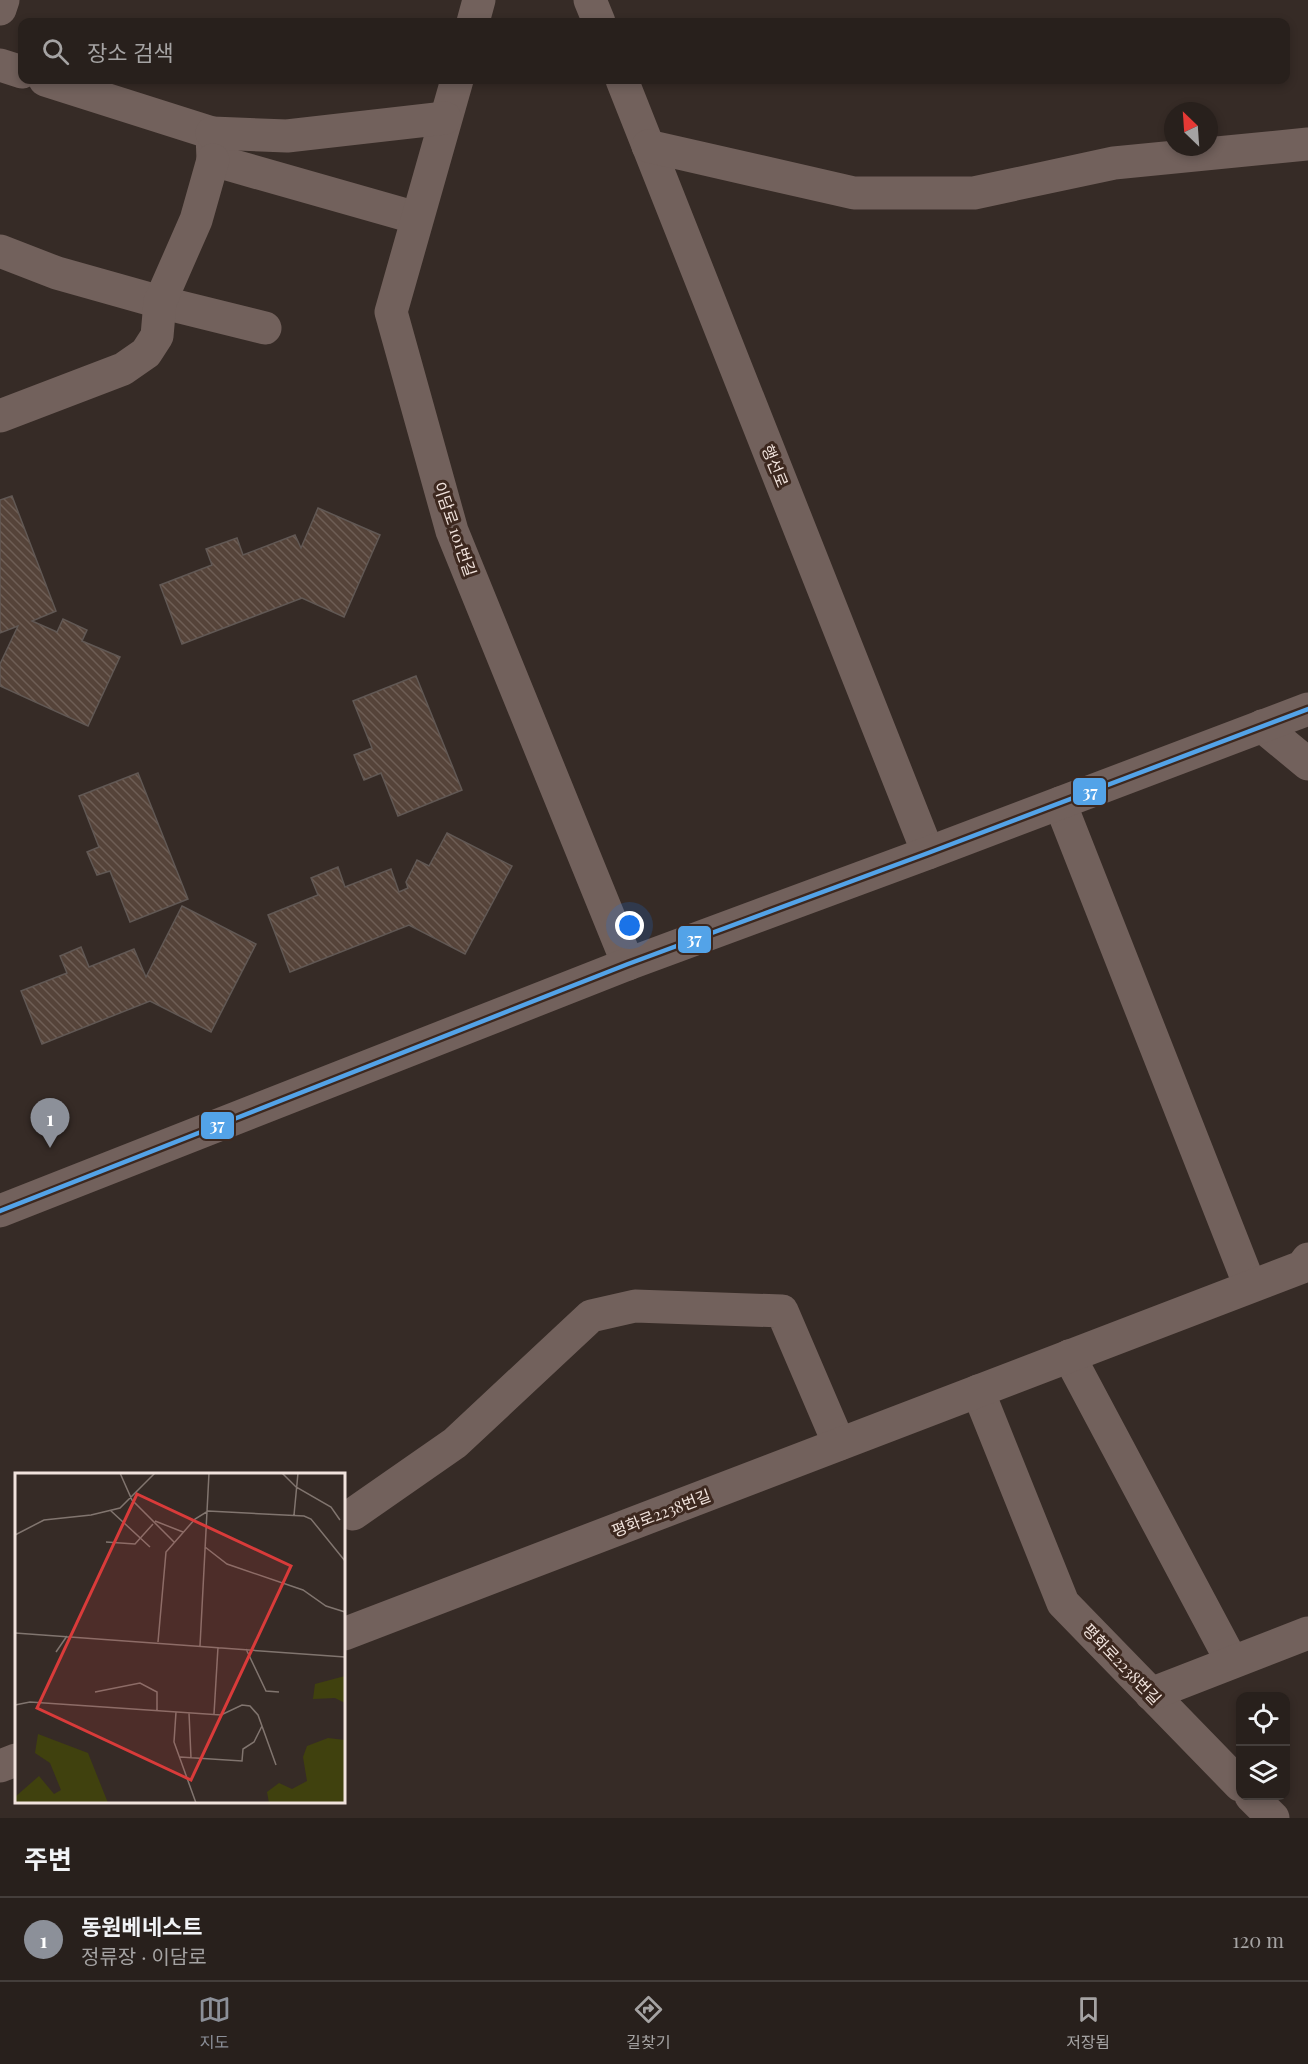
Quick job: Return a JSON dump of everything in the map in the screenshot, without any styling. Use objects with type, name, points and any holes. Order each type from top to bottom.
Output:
[{"type":"street","points":[[0,9],[3,0]]},
{"type":"street","points":[[474,18],[479,0]]},
{"type":"street","points":[[590,0],[597,18]]},
{"type":"street","points":[[0,65],[18,71]]},
{"type":"street","points":[[55,84],[212,146],[417,218]]},
{"type":"street","name":"이담로 101번길","points":[[456,84],[391,312],[448,519],[628,964]]},
{"type":"street","name":"행선로","points":[[624,84],[928,853]]},
{"type":"street","points":[[212,146],[446,118]]},
{"type":"street","points":[[648,146],[854,193],[974,193],[1114,163],[1308,144]]},
{"type":"street","points":[[0,416],[123,369],[146,353],[157,336],[160,302],[196,220],[212,146]]},
{"type":"street","points":[[0,251],[57,273],[265,328]]},
{"type":"street","points":[[0,1210],[628,964],[1308,709]]},
{"type":"street","points":[[1262,726],[1308,764]]},
{"type":"street","points":[[1060,803],[1250,1286]]},
{"type":"street","name":"평화로2238번길","points":[[345,1634],[1302,1267],[1308,1259]]},
{"type":"street","points":[[353,1514],[455,1443],[591,1316],[635,1306],[782,1311],[839,1444]]},
{"type":"street","points":[[1069,1356],[1232,1662]]},
{"type":"street","name":"평화로2238번길","points":[[978,1391],[1063,1604],[1236,1781]]},
{"type":"street","points":[[1151,1694],[1308,1633]]},
{"type":"street","points":[[0,1766],[15,1760]]},
{"type":"street","points":[[1255,1800],[1273,1818]]},
{"type":"building","points":[[12,496],[56,611],[32,621],[57,632],[63,619],[87,630],[82,641],[120,657],[88,726],[0,686],[0,664],[18,626],[0,633],[0,500]]},
{"type":"building","points":[[318,508],[380,535],[344,617],[302,598],[182,644],[160,585],[212,565],[206,549],[237,538],[243,555],[295,535],[301,548]]},
{"type":"building","points":[[416,676],[462,790],[398,816],[381,773],[364,780],[354,755],[372,748],[353,701]]},
{"type":"building","points":[[138,773],[188,899],[130,922],[110,871],[97,875],[87,852],[99,847],[79,796]]},
{"type":"building","points":[[447,833],[512,866],[465,954],[409,925],[290,972],[268,915],[318,895],[311,878],[338,867],[345,887],[391,869],[399,892],[408,888],[406,882],[417,860],[429,866]]},
{"type":"building","points":[[182,906],[256,944],[211,1032],[150,1001],[42,1044],[21,991],[67,973],[60,956],[81,947],[89,967],[134,949],[146,977]]},
{"type":"transit line","name":"37","points":[[0,1211],[628,964],[1308,709]]},
{"type":"place","name":"동원베네스트","points":[[50,1148]]}]
